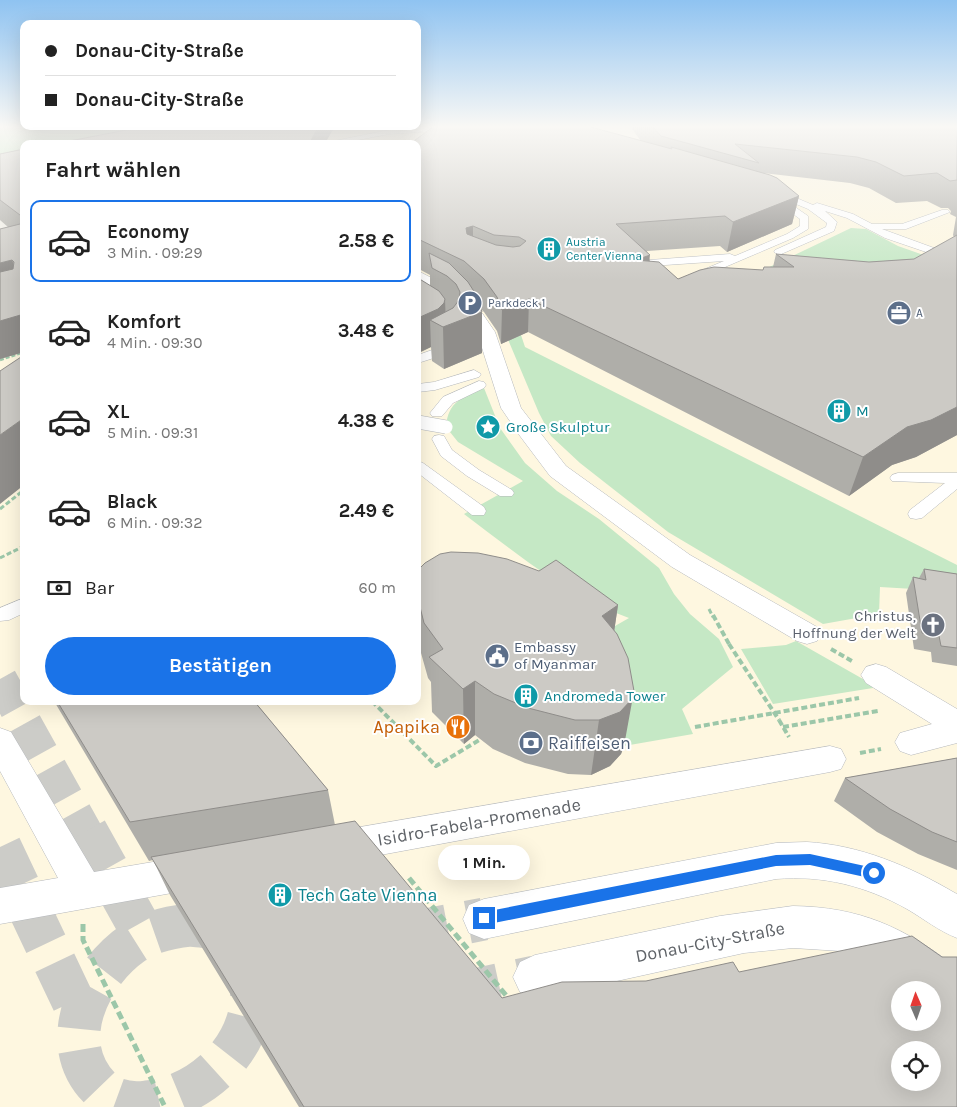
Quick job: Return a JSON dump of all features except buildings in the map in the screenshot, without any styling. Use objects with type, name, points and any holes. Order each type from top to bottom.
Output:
[{"type":"main road","points":[[484,918],[776,861],[810,860],[874,873],[905,886],[957,918]]},
{"type":"main road","name":"Donau-City-Straße","points":[[526,992],[753,930],[811,926],[837,929],[866,937],[891,948],[917,964],[957,996]]},
{"type":"street","points":[[421,282],[457,297],[476,317],[486,332],[511,408],[526,432],[558,471],[681,561],[807,634]]},
{"type":"street","points":[[872,686],[957,724]]},
{"type":"street","points":[[911,742],[957,730]]},
{"type":"street","points":[[0,741],[85,891]]},
{"type":"street","name":"Isidro-Fabela-Promenade","points":[[309,852],[830,759]]},
{"type":"street","points":[[0,906],[222,867]]},
{"type":"lane","points":[[689,280],[790,236],[804,227],[804,218],[800,214],[763,194],[850,216],[888,236],[930,250]]},
{"type":"lane","points":[[768,257],[832,229],[832,222],[826,216],[807,204]]},
{"type":"lane","points":[[870,226],[904,226],[945,212]]},
{"type":"lane","points":[[630,264],[743,256]]},
{"type":"lane","points":[[706,283],[724,275]]},
{"type":"lane","points":[[421,358],[445,348],[452,340],[453,333]]},
{"type":"lane","points":[[421,388],[476,380],[448,400],[437,413]]},
{"type":"lane","points":[[421,423],[443,433],[446,453],[473,473],[506,493]]},
{"type":"lane","points":[[421,468],[478,511]]},
{"type":"lane","points":[[898,478],[957,480]]},
{"type":"lane","points":[[916,514],[957,480]]},
{"type":"lane","points":[[2,615],[20,608]]},
{"type":"path","points":[[0,360],[20,353]]},
{"type":"path","points":[[0,509],[20,493]]},
{"type":"path","points":[[0,558],[20,548]]},
{"type":"path","points":[[807,634],[872,686]]},
{"type":"path","points":[[729,644],[783,727],[880,711]]},
{"type":"path","points":[[695,727],[872,686]]},
{"type":"path","points":[[376,705],[436,766],[481,739]]},
{"type":"path","points":[[830,759],[911,742]]},
{"type":"path","points":[[409,878],[526,992]]},
{"type":"path","points":[[83,940],[165,1107]]},
{"type":"shaded area","points":[[421,178],[957,178],[957,1107],[0,1107],[0,299],[20,293],[20,705],[421,705]]},
{"type":"green space","points":[[851,228],[866,229],[898,246],[949,264],[738,282]]},
{"type":"green space","points":[[504,330],[521,335],[525,347],[957,565],[957,588],[914,589],[880,587],[879,614],[823,624],[668,532],[580,463],[551,436],[539,413]]},
{"type":"green space","points":[[484,388],[500,428],[525,463],[557,491],[599,519],[659,568],[674,594],[690,614],[719,639],[733,667],[682,709],[693,734],[624,746],[587,642],[629,618],[606,609],[563,586],[464,514],[523,481],[458,442],[446,427],[447,418],[453,406],[463,397]]},
{"type":"green space","points":[[796,641],[870,683],[873,688],[773,704],[741,649],[786,645]]},
{"type":"tunnel","points":[[0,679],[86,833]]},
{"type":"tunnel","points":[[86,831],[145,937]]},
{"type":"tunnel","points":[[0,847],[81,1018]]},
{"type":"tunnel","points":[[405,934],[484,919]]},
{"type":"tunnel","points":[[190,925],[204,926],[219,931],[230,938],[245,959],[252,990],[250,1014],[242,1036],[229,1056],[212,1073],[192,1087],[170,1097],[136,1103],[119,1100],[108,1095],[89,1074],[81,1055],[79,1034],[82,1013],[90,993],[102,974],[116,957],[133,943],[145,937],[175,927],[190,925]]},
{"type":"tunnel","points":[[457,994],[535,977]]},
{"type":"place","name":"Austria Center Vienna","points":[[549,249]]},
{"type":"place","name":"Parkdeck 1","points":[[470,303]]},
{"type":"place","name":"A","points":[[899,313]]},
{"type":"place","name":"M","points":[[839,411]]},
{"type":"place","name":"Große Skulptur","points":[[488,427]]},
{"type":"place","name":"Christus, Hoffnung der Welt","points":[[933,625]]},
{"type":"place","name":"Embassy of Myanmar","points":[[497,656]]},
{"type":"place","name":"Andromeda Tower","points":[[526,696]]},
{"type":"place","name":"Apapika","points":[[458,727]]},
{"type":"place","name":"Raiffeisen","points":[[531,743]]},
{"type":"place","name":"Tech Gate Vienna","points":[[280,895]]},
{"type":"route","points":[[484,918],[776,861],[810,860],[874,873]]}]
